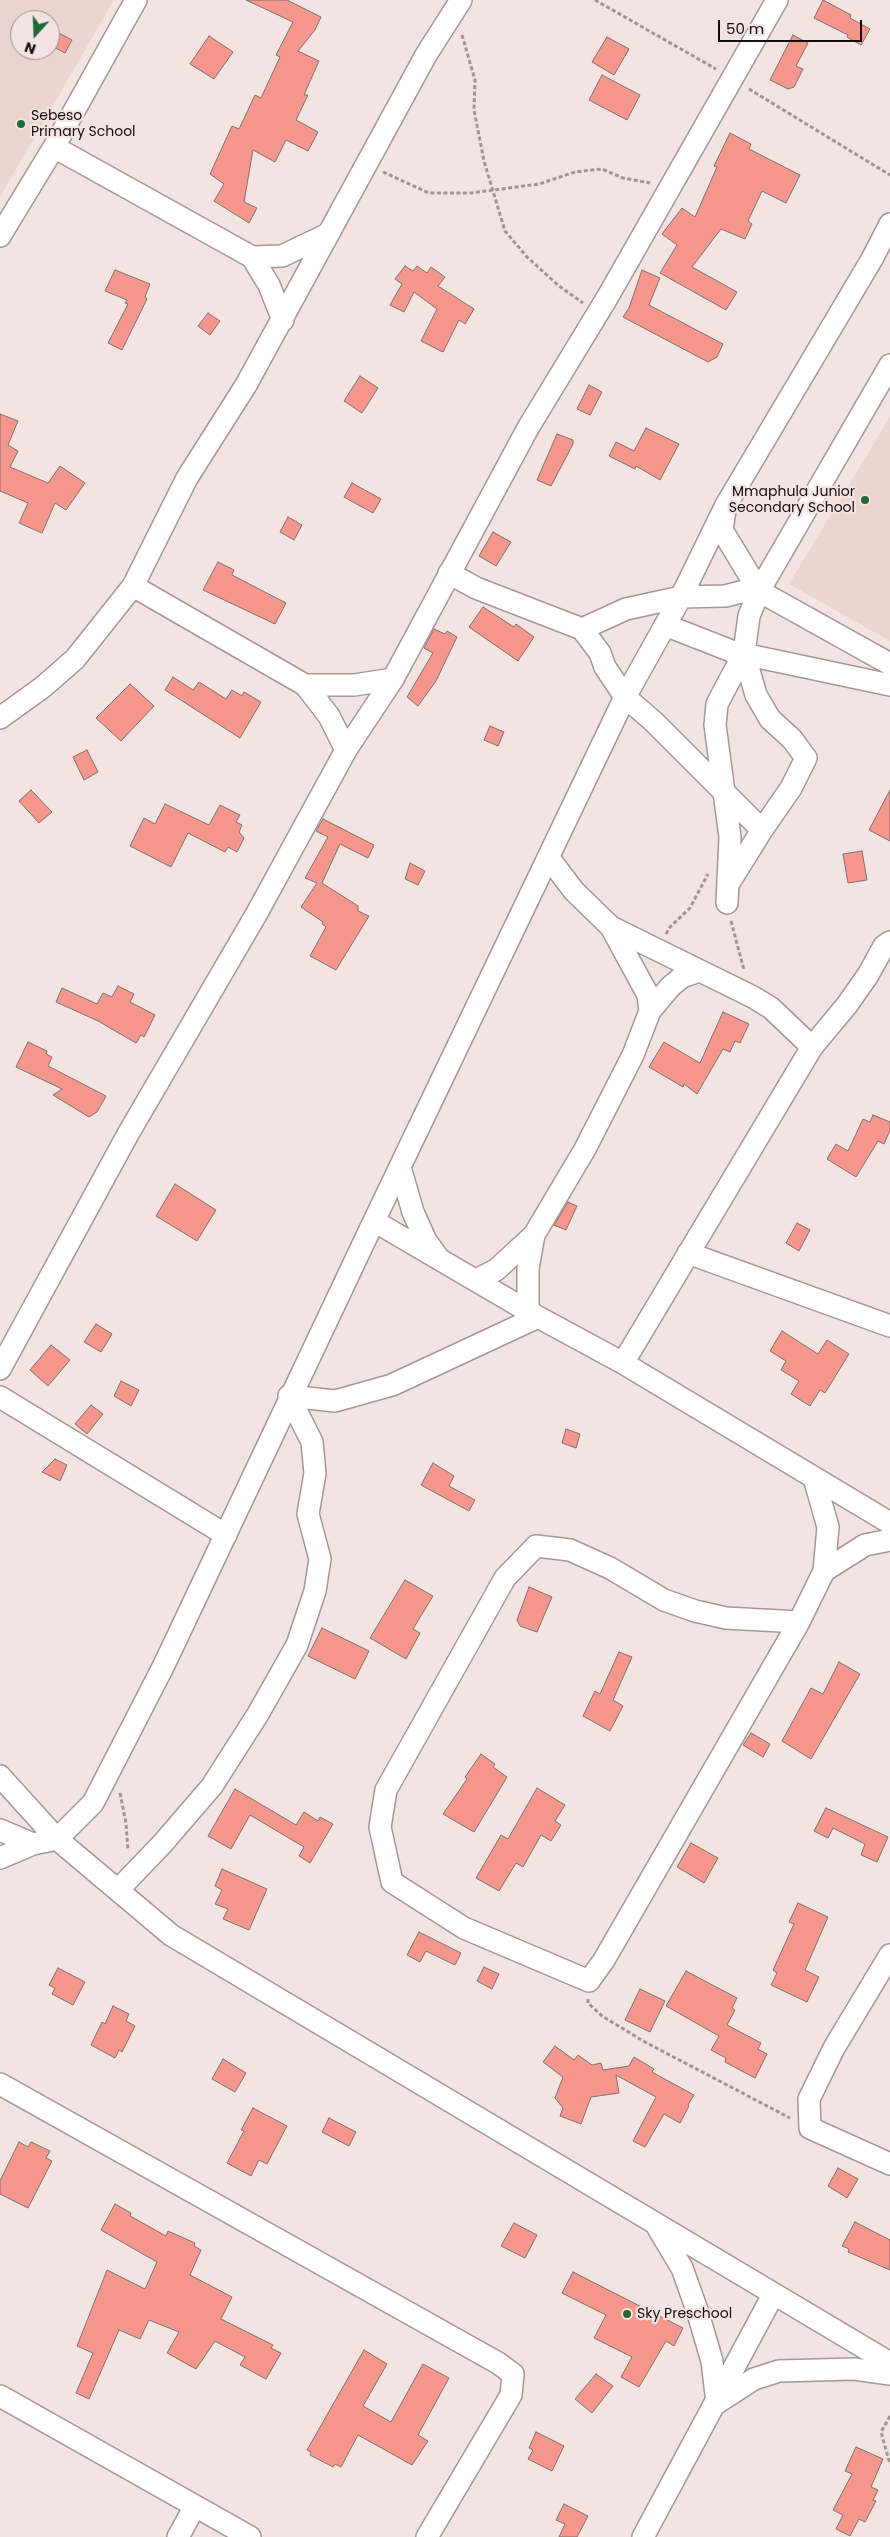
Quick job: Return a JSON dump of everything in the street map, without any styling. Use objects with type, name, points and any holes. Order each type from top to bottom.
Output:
[{"type":"street","points":[[0,236],[54,147],[136,0]]},
{"type":"street","points":[[0,1369],[133,1126],[257,913],[346,750],[393,679],[528,428],[598,313],[777,0]]},
{"type":"street","points":[[0,718],[44,687],[75,659],[134,586],[187,478],[246,385],[426,55],[456,8]]},
{"type":"street","points":[[54,147],[252,257],[269,285],[283,320]]},
{"type":"street","points":[[0,1858],[33,1844],[57,1839],[93,1802],[112,1768],[226,1534],[290,1396],[625,697],[681,597],[726,505],[872,259],[890,224]]},
{"type":"street","points":[[252,257],[282,256],[328,234]]},
{"type":"street","points":[[728,893],[730,837],[715,725],[718,704],[744,653],[749,616],[759,591],[890,365]]},
{"type":"street","points":[[726,505],[722,530],[759,591]]},
{"type":"street","points":[[449,572],[476,588],[582,629],[600,653],[605,667],[625,697],[653,722],[762,830]]},
{"type":"street","points":[[134,586],[305,685],[329,716],[346,750]]},
{"type":"street","points":[[582,629],[626,609],[681,597],[725,596],[745,591],[759,591],[890,664]]},
{"type":"street","points":[[665,624],[734,652],[890,685]]},
{"type":"street","points":[[728,893],[762,830],[791,788],[806,758],[792,739],[770,718],[756,695],[744,653]]},
{"type":"street","points":[[305,685],[354,685],[393,679]]},
{"type":"street","points":[[549,858],[574,891],[611,927],[753,997],[771,1008],[812,1047]]},
{"type":"street","points":[[611,927],[648,995],[650,1011]]},
{"type":"street","points":[[623,1362],[812,1047],[847,1005],[868,975],[884,946],[890,942]]},
{"type":"street","points":[[476,1280],[496,1270],[534,1235],[584,1149],[633,1055],[650,1011],[670,987],[682,977],[699,971]]},
{"type":"street","points":[[400,1167],[412,1212],[426,1241],[440,1260]]},
{"type":"street","points":[[374,1221],[533,1314],[623,1362],[890,1523]]},
{"type":"street","points":[[533,1314],[528,1268],[534,1235]]},
{"type":"street","points":[[688,1253],[890,1326]]},
{"type":"street","points":[[290,1396],[334,1401],[392,1385],[533,1314]]},
{"type":"street","points":[[118,1890],[212,1786],[258,1714],[298,1645],[315,1591],[320,1559],[308,1514],[315,1473],[312,1442],[290,1396]]},
{"type":"street","points":[[0,1397],[226,1534]]},
{"type":"street","points":[[799,1622],[726,1618],[695,1610],[664,1600],[610,1568],[570,1550],[536,1546],[505,1578],[386,1790],[380,1827],[385,1858],[392,1882],[464,1928],[590,1981],[604,1960],[799,1622],[824,1571],[828,1527],[814,1478]]},
{"type":"street","points":[[824,1571],[865,1544],[890,1540]]},
{"type":"street","points":[[0,1776],[57,1839],[171,1935],[890,2363]]},
{"type":"street","points":[[0,1830],[33,1844]]},
{"type":"street","points":[[890,1955],[834,2048],[809,2099],[810,2128],[890,2164]]},
{"type":"street","points":[[0,2084],[498,2363],[513,2374],[511,2395],[427,2537]]},
{"type":"street","points":[[656,2225],[682,2268],[697,2310],[712,2361],[716,2403]]},
{"type":"street","points":[[643,2537],[774,2295]]},
{"type":"street","points":[[716,2403],[754,2379],[779,2371],[854,2369],[890,2374]]},
{"type":"street","points":[[0,2396],[250,2537]]},
{"type":"street","points":[[178,2537],[195,2506]]},
{"type":"path","points":[[456,8],[461,33],[475,80],[474,110],[484,161],[505,231],[559,286],[598,313]]},
{"type":"path","points":[[367,164],[400,182],[429,193],[471,193],[539,184],[575,172],[602,169],[643,183],[673,183]]},
{"type":"path","points":[[657,951],[670,926],[690,908],[713,866]]},
{"type":"path","points":[[728,893],[737,951],[753,997]]},
{"type":"path","points":[[112,1768],[124,1813],[128,1854]]},
{"type":"path","points":[[590,1981],[588,2003],[602,2016],[645,2042],[810,2128]]},
{"type":"path","points":[[890,2416],[881,2432],[890,2464]]},
{"type":"shaded area","name":"Sebeso Primary School","points":[[0,0],[114,0],[0,197]]},
{"type":"shaded area","name":"Mmaphula Junior Secondary School","points":[[890,417],[890,641],[789,584]]},
{"type":"building","points":[[246,0],[287,0],[321,17],[315,30],[298,51],[319,61],[304,95],[308,95],[296,120],[318,132],[308,151],[286,140],[275,162],[253,150],[244,202],[257,208],[249,223],[214,201],[224,184],[210,174],[232,126],[239,129],[255,95],[261,98],[280,57],[276,55],[293,22]]},
{"type":"building","points":[[823,0],[851,15],[850,18],[870,29],[861,45],[847,37],[848,35],[814,18]]},
{"type":"building","points":[[60,34],[72,40],[65,53],[60,50]]},
{"type":"building","points":[[793,35],[808,43],[796,66],[803,69],[794,87],[788,89],[770,80]]},
{"type":"building","points":[[209,36],[233,52],[214,79],[190,64]]},
{"type":"building","points":[[607,37],[629,49],[614,75],[592,62]]},
{"type":"building","points":[[602,75],[640,95],[627,120],[589,100]]},
{"type":"building","points":[[730,133],[751,144],[749,149],[800,175],[786,203],[762,191],[748,221],[752,224],[745,239],[721,229],[692,267],[737,292],[726,310],[660,273],[677,245],[662,234],[682,208],[695,217],[717,167],[714,166]]},
{"type":"building","points":[[405,266],[413,271],[417,266],[427,273],[431,267],[445,277],[438,286],[474,309],[465,324],[459,320],[443,352],[421,341],[437,309],[414,292],[404,312],[390,305],[402,284],[395,279]]},
{"type":"building","points":[[115,270],[150,284],[145,297],[147,299],[122,350],[108,343],[128,304],[125,303],[127,300],[105,291]]},
{"type":"building","points":[[642,270],[660,278],[649,305],[723,344],[717,357],[708,362],[623,317],[629,308]]},
{"type":"building","points":[[208,313],[220,321],[210,335],[198,326]]},
{"type":"building","points":[[360,376],[378,388],[362,413],[344,401]]},
{"type":"building","points":[[589,385],[602,392],[590,415],[577,409]]},
{"type":"building","points":[[0,414],[18,421],[8,445],[18,451],[10,467],[48,483],[60,466],[85,483],[66,510],[55,503],[42,533],[19,523],[28,503],[0,491]]},
{"type":"building","points":[[646,428],[679,444],[660,480],[636,466],[635,469],[609,456],[616,442],[634,451]]},
{"type":"building","points":[[557,434],[573,440],[573,444],[551,486],[537,480]]},
{"type":"building","points":[[352,483],[381,499],[373,513],[344,497]]},
{"type":"building","points":[[288,517],[302,525],[294,540],[280,532]]},
{"type":"building","points":[[493,532],[511,542],[496,566],[479,556]]},
{"type":"building","points":[[218,562],[234,570],[232,575],[286,603],[275,624],[203,590]]},
{"type":"building","points":[[483,607],[514,627],[516,624],[534,637],[518,661],[469,627]]},
{"type":"building","points":[[434,629],[445,634],[447,631],[457,637],[436,681],[418,706],[407,697],[433,653],[424,648]]},
{"type":"building","points":[[173,677],[193,690],[199,682],[226,699],[232,690],[242,696],[244,692],[261,702],[240,738],[165,690]]},
{"type":"building","points":[[130,684],[154,706],[121,741],[96,718]]},
{"type":"building","points":[[490,726],[504,732],[498,746],[484,740]]},
{"type":"building","points":[[87,750],[98,772],[84,780],[73,757]]},
{"type":"building","points":[[31,790],[52,812],[39,823],[19,801]]},
{"type":"building","points":[[890,790],[890,841],[869,830]]},
{"type":"building","points":[[165,804],[209,825],[220,805],[240,815],[236,822],[242,825],[239,832],[244,838],[237,852],[228,847],[225,852],[188,833],[171,867],[130,846],[144,818],[155,824]]},
{"type":"building","points":[[323,819],[374,845],[368,858],[340,844],[322,883],[358,906],[358,911],[369,916],[336,970],[310,956],[326,927],[322,924],[323,922],[301,907],[317,883],[305,878],[328,837],[316,831]]},
{"type":"building","points":[[862,851],[867,880],[848,883],[843,854]]},
{"type":"building","points":[[410,863],[425,871],[418,885],[405,879]]},
{"type":"building","points":[[118,986],[134,994],[130,1002],[155,1015],[144,1037],[141,1035],[136,1043],[98,1021],[56,1002],[62,988],[97,1004],[103,993],[112,997]]},
{"type":"building","points":[[723,1012],[749,1024],[740,1043],[735,1041],[730,1052],[723,1049],[697,1094],[684,1084],[683,1087],[649,1067],[664,1042],[700,1063]]},
{"type":"building","points":[[28,1042],[47,1051],[46,1054],[52,1057],[48,1066],[106,1096],[97,1112],[89,1117],[53,1095],[62,1089],[16,1067]]},
{"type":"building","points":[[873,1115],[890,1122],[890,1130],[884,1144],[878,1141],[856,1177],[827,1159],[836,1144],[848,1151],[863,1119],[870,1122]]},
{"type":"building","points":[[175,1184],[216,1210],[197,1241],[156,1216]]},
{"type":"building","points":[[568,1202],[577,1206],[566,1230],[554,1225]]},
{"type":"building","points":[[797,1223],[810,1230],[799,1251],[786,1243]]},
{"type":"building","points":[[96,1324],[112,1334],[101,1352],[84,1342]]},
{"type":"building","points":[[782,1331],[818,1354],[827,1340],[849,1354],[825,1393],[820,1390],[810,1406],[791,1394],[799,1381],[781,1370],[786,1361],[770,1351]]},
{"type":"building","points":[[51,1345],[70,1360],[48,1386],[30,1370]]},
{"type":"building","points":[[121,1381],[139,1390],[131,1406],[114,1396]]},
{"type":"building","points":[[91,1405],[103,1414],[87,1434],[75,1424]]},
{"type":"building","points":[[566,1429],[580,1434],[576,1448],[562,1443]]},
{"type":"building","points":[[55,1459],[67,1465],[60,1481],[42,1472]]},
{"type":"building","points":[[433,1463],[454,1476],[449,1486],[475,1500],[469,1511],[421,1485]]},
{"type":"building","points":[[405,1580],[433,1596],[413,1629],[420,1633],[406,1659],[370,1638]]},
{"type":"building","points":[[529,1587],[552,1597],[537,1632],[520,1626],[517,1620]]},
{"type":"building","points":[[322,1628],[369,1651],[355,1679],[308,1656]]},
{"type":"building","points":[[619,1652],[632,1657],[613,1700],[623,1706],[610,1731],[583,1716],[595,1691],[600,1694]]},
{"type":"building","points":[[839,1662],[860,1674],[811,1759],[782,1741],[811,1688],[823,1694]]},
{"type":"building","points":[[751,1733],[770,1744],[763,1757],[743,1745]]},
{"type":"building","points":[[481,1754],[495,1764],[493,1767],[507,1777],[474,1832],[443,1814],[467,1779],[465,1777]]},
{"type":"building","points":[[537,1788],[565,1805],[555,1821],[561,1825],[551,1841],[541,1835],[523,1867],[516,1863],[499,1891],[476,1878],[501,1835],[508,1839]]},
{"type":"building","points":[[235,1789],[296,1825],[304,1812],[318,1821],[320,1817],[333,1824],[310,1863],[299,1856],[304,1847],[250,1815],[231,1849],[208,1836]]},
{"type":"building","points":[[826,1808],[888,1837],[877,1862],[861,1855],[865,1844],[833,1828],[828,1838],[814,1831]]},
{"type":"building","points":[[691,1843],[718,1858],[704,1883],[677,1867]]},
{"type":"building","points":[[222,1869],[267,1889],[249,1930],[223,1919],[228,1909],[215,1904],[222,1890],[215,1886]]},
{"type":"building","points":[[798,1903],[828,1917],[805,1970],[819,1977],[807,2002],[771,1985],[777,1973],[773,1970],[794,1924],[789,1922]]},
{"type":"building","points":[[419,1932],[461,1953],[455,1965],[426,1951],[420,1962],[407,1955]]},
{"type":"building","points":[[484,1967],[499,1974],[492,1989],[477,1981]]},
{"type":"building","points":[[58,1968],[85,1982],[73,2005],[52,1994],[55,1988],[49,1985]]},
{"type":"building","points":[[686,1971],[737,1998],[732,2008],[735,2010],[727,2025],[761,2043],[758,2049],[767,2054],[755,2078],[725,2062],[726,2058],[711,2050],[719,2036],[666,2006]]},
{"type":"building","points":[[640,1989],[665,2001],[650,2032],[625,2020]]},
{"type":"building","points":[[113,2006],[129,2014],[126,2021],[135,2026],[122,2052],[119,2050],[115,2058],[91,2045],[102,2022],[105,2024]]},
{"type":"building","points":[[555,2046],[574,2060],[578,2055],[592,2065],[601,2063],[603,2070],[629,2066],[634,2057],[654,2069],[652,2072],[694,2095],[680,2123],[664,2114],[645,2147],[633,2141],[656,2097],[616,2075],[619,2093],[591,2097],[581,2124],[560,2116],[563,2108],[555,2098],[563,2077],[543,2062]]},
{"type":"building","points":[[223,2059],[246,2073],[235,2092],[212,2079]]},
{"type":"building","points":[[253,2108],[287,2126],[267,2164],[259,2160],[251,2176],[227,2163],[244,2131],[241,2130]]},
{"type":"building","points":[[329,2118],[356,2132],[349,2146],[322,2132]]},
{"type":"building","points":[[19,2142],[28,2147],[31,2142],[50,2151],[46,2158],[52,2161],[28,2208],[0,2194],[0,2181]]},
{"type":"building","points":[[838,2168],[858,2179],[847,2198],[828,2186]]},
{"type":"building","points":[[115,2204],[131,2213],[130,2216],[166,2236],[168,2231],[195,2243],[194,2246],[201,2250],[190,2275],[232,2297],[221,2319],[273,2345],[271,2348],[281,2353],[266,2379],[240,2365],[245,2357],[215,2341],[196,2369],[167,2353],[179,2332],[149,2320],[140,2339],[119,2330],[89,2399],[76,2393],[93,2353],[77,2346],[107,2270],[145,2289],[157,2262],[101,2230]]},
{"type":"building","points":[[855,2222],[890,2240],[890,2270],[848,2252],[849,2249],[842,2246]]},
{"type":"building","points":[[514,2223],[537,2235],[525,2258],[501,2246]]},
{"type":"building","name":"Sky Preschool","points":[[573,2272],[683,2328],[674,2346],[666,2341],[639,2387],[621,2377],[632,2357],[594,2338],[606,2315],[562,2293]]},
{"type":"building","points":[[364,2350],[387,2364],[363,2406],[391,2422],[423,2364],[449,2378],[418,2435],[428,2441],[412,2465],[358,2435],[341,2467],[335,2464],[333,2467],[310,2455],[311,2452],[307,2450]]},
{"type":"building","points":[[596,2374],[613,2386],[592,2413],[575,2399]]},
{"type":"building","points":[[536,2432],[564,2446],[552,2471],[528,2459],[533,2450],[529,2448]]},
{"type":"building","points":[[856,2447],[883,2459],[871,2487],[878,2490],[873,2500],[876,2501],[865,2522],[859,2519],[850,2536],[836,2529],[843,2515],[833,2510],[852,2474],[845,2471]]},
{"type":"building","points":[[564,2504],[588,2516],[577,2537],[559,2537],[565,2524],[556,2520]]},
{"type":"place","name":"Sebeso Primary School","points":[[21,124]]},
{"type":"place","name":"Mmaphula Junior Secondary School","points":[[865,500]]},
{"type":"place","name":"Sky Preschool","points":[[627,2314]]}]
